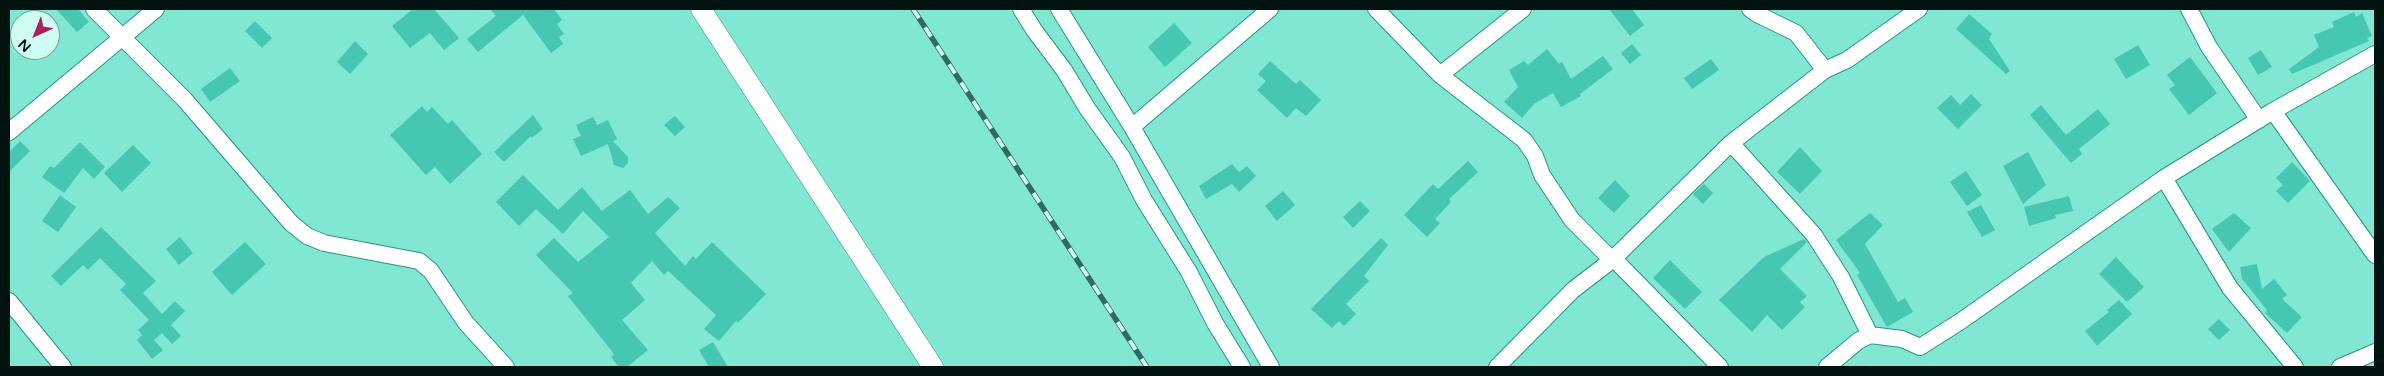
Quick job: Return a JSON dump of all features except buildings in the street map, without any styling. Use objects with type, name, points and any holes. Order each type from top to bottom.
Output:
[{"type":"street","points":[[94,9],[185,100],[291,223],[307,236],[324,243],[419,261],[431,271],[466,322],[506,367]]},
{"type":"street","points":[[9,132],[156,9]]},
{"type":"street","points":[[701,9],[933,367]]},
{"type":"street","points":[[1020,9],[1064,70],[1087,108],[1122,158],[1242,367]]},
{"type":"street","points":[[1059,9],[1132,127],[1271,367]]},
{"type":"street","points":[[1132,127],[1270,9]]},
{"type":"street","points":[[1376,9],[1440,75],[1524,140],[1535,156],[1542,175],[1572,220],[1612,260],[1614,259],[1720,367]]},
{"type":"street","points":[[1440,75],[1523,9]]},
{"type":"street","points":[[1750,9],[1756,14],[1796,33],[1826,70]]},
{"type":"street","points":[[1497,367],[1572,290],[1612,260],[1731,143],[1826,70],[1847,60],[1919,9]]},
{"type":"street","points":[[2189,9],[2209,47],[2259,120]]},
{"type":"street","points":[[1827,367],[1858,341],[1870,335],[1902,338],[1920,347],[1961,321],[2164,178],[2273,111],[2375,54]]},
{"type":"street","points":[[2273,111],[2375,255]]},
{"type":"street","points":[[1731,143],[1814,235],[1841,278],[1870,335]]},
{"type":"street","points":[[2164,178],[2230,288],[2295,367]]},
{"type":"street","points":[[9,301],[64,367]]},
{"type":"street","points":[[9,319],[32,330]]},
{"type":"street","points":[[2340,367],[2375,352]]},
{"type":"railway","points":[[913,9],[1147,367]]}]
